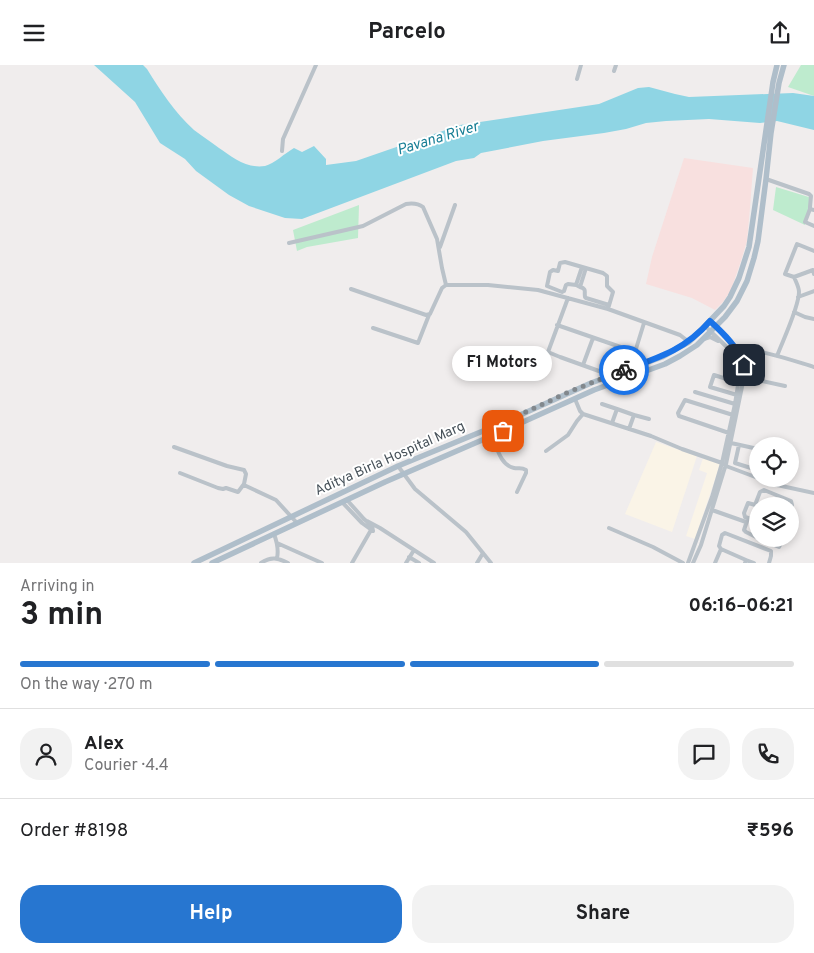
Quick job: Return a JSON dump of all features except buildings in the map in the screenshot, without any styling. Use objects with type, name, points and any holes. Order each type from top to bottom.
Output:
[{"type":"main road","points":[[768,136],[777,65]]},
{"type":"main road","points":[[776,82],[784,65]]},
{"type":"main road","name":"Aditya Birla Hospital Marg","points":[[212,563],[344,501],[575,399],[665,364],[694,348],[730,311],[747,281],[757,249],[766,179],[768,136]]},
{"type":"main road","name":"Aditya Birla Hospital Marg","points":[[194,563],[398,466],[500,424],[610,375],[662,357],[688,342],[724,306],[739,278],[749,247],[768,136]]},
{"type":"main road","points":[[500,424],[503,431]]},
{"type":"main road","points":[[444,447],[448,455]]},
{"type":"street","points":[[282,151],[283,139],[316,65]]},
{"type":"street","points":[[576,79],[581,65]]},
{"type":"street","points":[[614,71],[616,65]]},
{"type":"street","points":[[766,179],[809,193],[812,210],[805,222],[814,226]]},
{"type":"street","points":[[289,243],[363,226],[409,203],[418,205],[423,207],[438,239],[446,285]]},
{"type":"street","points":[[439,249],[455,205]]},
{"type":"street","points":[[814,251],[797,244],[785,274],[794,277],[812,270],[814,274]]},
{"type":"street","points":[[608,307],[612,292],[607,286],[607,276],[603,273],[563,262],[560,263],[559,271],[550,271],[546,285],[548,287],[562,292],[568,284],[584,288],[586,298],[644,323],[680,335],[694,348]]},
{"type":"street","points":[[578,286],[584,268]]},
{"type":"street","points":[[777,356],[798,297],[798,288],[794,277]]},
{"type":"street","points":[[373,328],[418,343],[442,288],[446,285],[488,285],[538,290],[608,307]]},
{"type":"street","points":[[351,289],[429,315]]},
{"type":"street","points":[[798,297],[814,291]]},
{"type":"street","points":[[568,298],[548,352],[610,375],[613,383]]},
{"type":"street","points":[[794,312],[814,319]]},
{"type":"street","points":[[557,325],[635,351],[644,323]]},
{"type":"street","points":[[692,562],[712,510],[731,443],[744,377],[743,360],[715,326],[708,324]]},
{"type":"street","points":[[692,562],[724,465],[739,383],[740,365],[735,352],[711,332],[708,324]]},
{"type":"street","points":[[583,365],[593,337]]},
{"type":"street","points":[[704,339],[710,337],[723,343]]},
{"type":"street","points":[[619,372],[626,349]]},
{"type":"street","points":[[735,352],[744,350],[777,356],[814,367]]},
{"type":"street","points":[[737,395],[710,387],[714,375],[739,383]]},
{"type":"street","points":[[744,377],[785,386]]},
{"type":"street","points":[[695,392],[735,404]]},
{"type":"street","points":[[575,399],[583,414],[651,436],[749,474]]},
{"type":"street","points":[[729,433],[680,416],[678,413],[684,400],[733,415]]},
{"type":"street","points":[[602,404],[648,419]]},
{"type":"street","points":[[612,423],[617,409]]},
{"type":"street","points":[[546,451],[568,435],[583,414]]},
{"type":"street","points":[[629,429],[634,415]]},
{"type":"street","points":[[492,436],[503,462],[513,468],[526,470],[517,493]]},
{"type":"street","points":[[731,443],[749,447]]},
{"type":"street","points":[[739,445],[735,463],[749,467]]},
{"type":"street","points":[[174,447],[244,471],[246,474],[244,484],[238,492],[226,488],[218,488],[180,473]]},
{"type":"street","points":[[398,466],[416,489],[466,532],[491,563]]},
{"type":"street","points":[[244,484],[246,487],[276,500],[297,523]]},
{"type":"street","points":[[786,487],[814,493]]},
{"type":"street","points":[[759,497],[760,492],[764,490],[781,497]]},
{"type":"street","points":[[344,501],[366,523],[372,526],[373,531],[371,530],[352,563]]},
{"type":"street","points":[[749,503],[747,504],[744,515],[747,520],[744,530],[749,534]]},
{"type":"street","points":[[712,510],[747,520]]},
{"type":"street","points":[[366,523],[380,528],[434,563]]},
{"type":"street","points":[[609,528],[653,547],[683,563]]},
{"type":"street","points":[[715,563],[721,549],[719,546],[722,535],[725,533],[771,551],[768,563]]},
{"type":"street","points":[[274,534],[278,543],[277,558]]},
{"type":"street","points":[[278,543],[322,563]]},
{"type":"street","points":[[721,549],[745,561],[754,563]]},
{"type":"street","points":[[406,563],[414,550]]},
{"type":"street","points":[[477,563],[483,553]]},
{"type":"street","points":[[409,557],[419,563]]},
{"type":"street","points":[[261,563],[277,558],[288,563]]},
{"type":"street","points":[[692,562],[700,563]]},
{"type":"shaded area","points":[[684,158],[753,168],[747,241],[731,290],[715,310],[692,298],[646,284],[652,257]]},
{"type":"shaded area","points":[[656,442],[697,456],[672,532],[625,514]]},
{"type":"shaded area","points":[[703,458],[720,464],[695,539],[686,536],[707,473],[699,470]]},
{"type":"green space","points":[[801,65],[814,65],[814,96],[788,87]]},
{"type":"green space","points":[[776,187],[812,198],[805,225],[773,210]]},
{"type":"green space","points":[[359,205],[358,238],[307,247],[297,251],[293,230]]},
{"type":"water","name":"Pavana River","points":[[94,65],[143,65],[174,109],[194,130],[235,158],[252,166],[265,166],[272,163],[294,148],[302,152],[314,146],[326,159],[326,165],[356,161],[460,125],[599,104],[638,88],[649,87],[689,97],[793,93],[814,96],[814,130],[777,121],[760,123],[709,119],[646,123],[604,133],[543,141],[481,153],[474,158],[456,161],[302,219],[285,218],[249,206],[229,195],[196,171],[185,159],[160,143],[135,102]]},
{"type":"way so far","points":[[503,431],[500,424],[571,391],[624,370]]},
{"type":"place","name":"F1 Motors","points":[[503,431]]},
{"type":"route","points":[[624,370],[662,357],[688,342],[710,321],[737,351],[744,365]]}]
